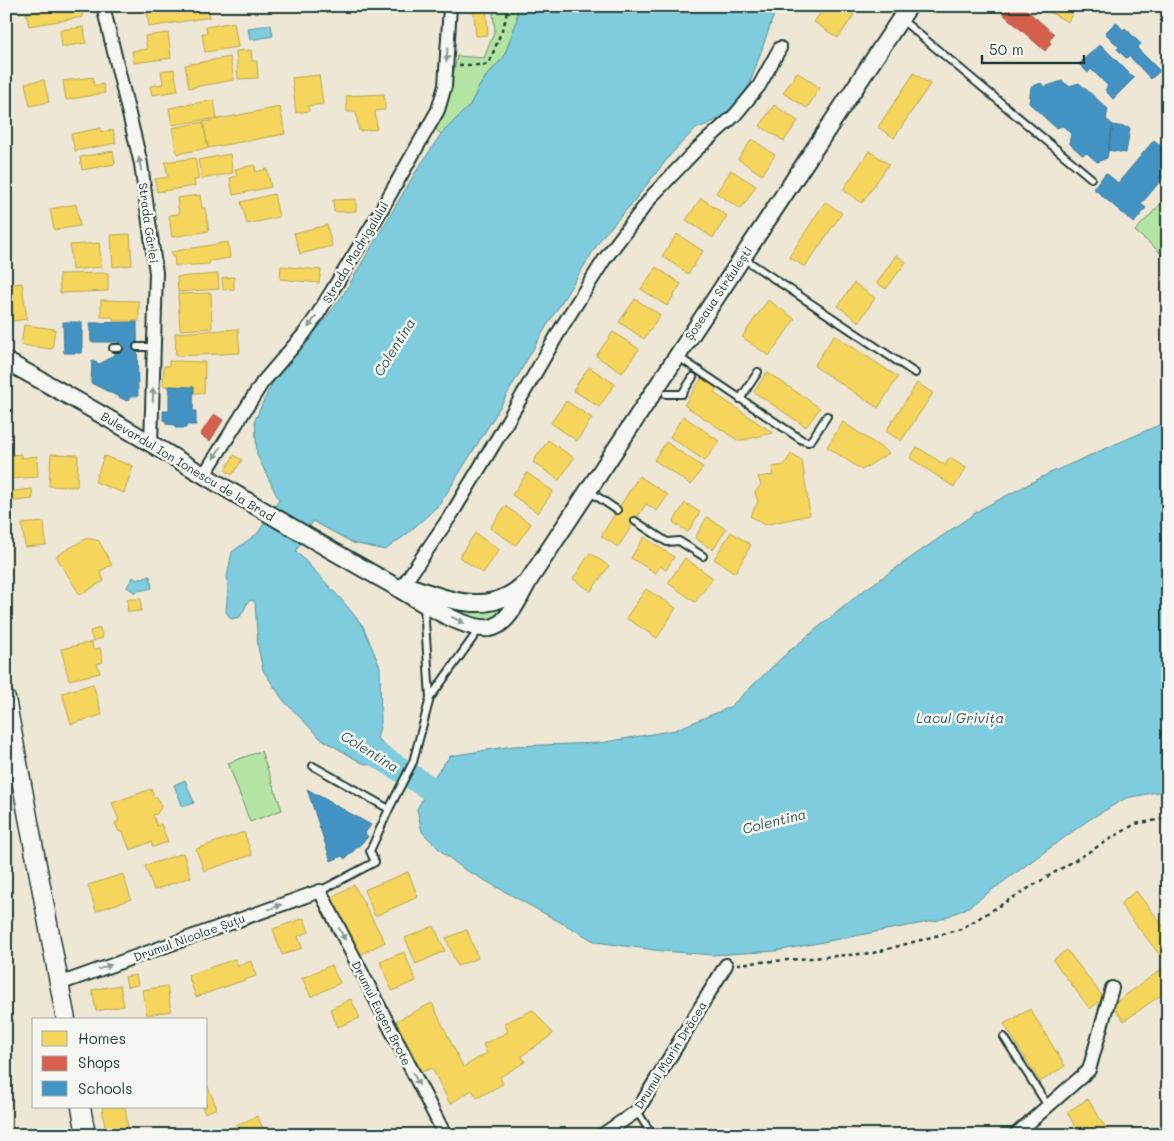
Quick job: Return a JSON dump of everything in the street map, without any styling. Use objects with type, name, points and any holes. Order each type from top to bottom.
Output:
[{"type":"main road","points":[[6,699],[66,1018]]},
{"type":"main road","points":[[81,1108],[86,1135]]},
{"type":"street","name":"Strada Gârlei","points":[[103,6],[141,164],[156,273],[152,444]]},
{"type":"street","name":"Strada Madrigalului","points":[[204,475],[262,383],[316,317],[376,219],[438,110],[445,86],[450,6]]},
{"type":"street","name":"Șoseaua Străulești","points":[[528,580],[905,13]]},
{"type":"street","points":[[404,584],[453,512],[563,325],[604,260],[653,195],[695,151],[735,115],[759,86],[780,48]]},
{"type":"street","name":"Bulevardul Ion Ionescu de la Brad","points":[[6,360],[152,444],[325,548],[468,625],[480,628]]},
{"type":"street","name":"Bulevardul Ion Ionescu de la Brad","points":[[369,572],[461,603],[494,602],[517,591],[528,580]]},
{"type":"street","points":[[480,628],[492,628],[504,620],[528,580]]},
{"type":"street","name":"Drumul Nicolae Șuțu","points":[[59,984],[320,891]]},
{"type":"street","name":"Drumul Eugen Brote","points":[[320,891],[445,1135]]},
{"type":"street","name":"Drumul Marin Drăcea","points":[[602,1135],[637,1110],[726,965]]},
{"type":"street","points":[[1015,1135],[1089,1070],[1112,988]]},
{"type":"lane","points":[[905,13],[1091,178]]},
{"type":"lane","points":[[742,257],[914,373]]},
{"type":"lane","points":[[137,347],[154,347]]},
{"type":"lane","points":[[676,356],[802,440],[808,442],[812,439],[828,416]]},
{"type":"lane","points":[[740,399],[758,372]]},
{"type":"lane","points":[[666,394],[682,394],[693,377]]},
{"type":"lane","points":[[588,490],[617,510]]},
{"type":"lane","points":[[634,521],[667,542],[679,541],[704,556]]},
{"type":"lane","points":[[320,891],[375,862],[370,851],[413,762],[430,698],[424,602]]},
{"type":"lane","points":[[430,698],[480,628]]},
{"type":"lane","points":[[313,766],[389,809]]},
{"type":"lane","points":[[1004,1038],[1048,1106]]},
{"type":"lane","points":[[637,1110],[652,1135]]},
{"type":"path","points":[[447,66],[485,65],[490,61],[506,19],[507,6]]},
{"type":"path","points":[[726,965],[873,953],[961,928],[1135,824],[1168,818]]},
{"type":"green space","points":[[492,6],[517,6],[517,20],[504,57],[487,75],[470,105],[441,134],[434,127],[451,86],[457,56],[484,58],[495,30]]},
{"type":"green space","points":[[1168,196],[1168,259],[1135,231]]},
{"type":"green space","points":[[505,604],[495,617],[489,620],[475,620],[452,612],[454,606]]},
{"type":"green space","points":[[261,751],[282,810],[250,822],[228,763]]},
{"type":"water","points":[[517,6],[777,6],[750,83],[741,98],[721,118],[694,130],[672,153],[630,206],[602,237],[440,504],[407,534],[385,550],[353,543],[313,521],[296,551],[341,599],[363,626],[380,667],[381,723],[377,738],[399,756],[389,769],[362,763],[320,738],[283,700],[263,670],[258,647],[255,602],[251,600],[248,602],[240,617],[231,619],[226,612],[227,577],[232,552],[258,533],[279,500],[257,455],[255,420],[273,382],[343,295],[415,173],[441,134],[470,105],[487,75],[504,57],[517,20]]},
{"type":"water","points":[[271,25],[273,36],[250,40],[248,28]]},
{"type":"water","name":"Lacul Grivița","points":[[1168,421],[1168,790],[1126,798],[1090,819],[967,908],[939,920],[776,951],[713,955],[662,951],[596,942],[464,869],[444,854],[422,832],[417,809],[436,774],[450,756],[512,746],[600,743],[675,730],[730,707],[788,652],[863,591],[981,509],[1050,473]]},
{"type":"water","points":[[150,576],[152,588],[134,592],[127,587],[133,577],[137,580]]},
{"type":"water","points":[[185,780],[194,803],[183,807],[174,785]]},
{"type":"building: Homes","points":[[67,6],[81,6],[83,17],[29,26],[26,13]]},
{"type":"building: Homes","points":[[146,6],[208,6],[210,17],[149,27]]},
{"type":"building: Homes","points":[[473,6],[486,6],[488,35],[476,36]]},
{"type":"building: Homes","points":[[825,6],[841,6],[854,15],[838,38],[814,22]]},
{"type":"building: Homes","points":[[1052,6],[1062,6],[1073,12],[1068,22],[1049,12]]},
{"type":"building: Homes","points":[[234,22],[238,47],[205,52],[202,33],[207,33],[206,27]]},
{"type":"building: Homes","points":[[84,27],[86,43],[62,47],[60,30]]},
{"type":"building: Homes","points":[[168,33],[171,58],[134,63],[132,51],[147,49],[145,36]]},
{"type":"building: Homes","points":[[251,50],[252,61],[257,61],[258,78],[238,79],[236,51]]},
{"type":"building: Homes","points":[[230,57],[234,80],[189,88],[185,65]]},
{"type":"building: Homes","points":[[174,69],[178,91],[152,95],[150,86],[163,84],[161,71]]},
{"type":"building: Homes","points":[[797,72],[820,88],[807,108],[783,93]]},
{"type":"building: Homes","points":[[914,73],[930,84],[894,138],[878,127]]},
{"type":"building: Homes","points":[[319,75],[323,104],[308,106],[309,111],[296,113],[292,78]]},
{"type":"building: Homes","points":[[93,77],[94,86],[103,84],[105,93],[66,100],[63,81]]},
{"type":"building: Homes","points":[[44,80],[49,102],[30,106],[25,83]]},
{"type":"building: Homes","points":[[384,94],[385,110],[375,111],[377,129],[359,131],[356,112],[347,112],[346,96]]},
{"type":"building: Homes","points":[[214,100],[217,118],[172,125],[169,108]]},
{"type":"building: Homes","points":[[774,105],[798,121],[784,141],[760,126]]},
{"type":"building: Homes","points":[[280,107],[285,134],[208,148],[203,122]]},
{"type":"building: Homes","points":[[203,122],[208,148],[177,154],[172,128]]},
{"type":"building: Homes","points":[[101,128],[101,132],[113,130],[116,143],[75,151],[71,134]]},
{"type":"building: Homes","points":[[752,139],[775,155],[762,175],[738,159]]},
{"type":"building: Homes","points":[[113,151],[115,164],[82,170],[80,157]]},
{"type":"building: Homes","points":[[869,151],[889,164],[862,203],[843,190]]},
{"type":"building: Homes","points":[[230,154],[233,173],[202,179],[198,160]]},
{"type":"building: Homes","points":[[195,158],[199,179],[194,180],[195,186],[157,192],[155,179],[168,177],[165,162]]},
{"type":"building: Homes","points":[[255,165],[256,172],[267,169],[271,187],[233,195],[230,178],[237,176],[235,169]]},
{"type":"building: Homes","points":[[731,170],[756,186],[741,209],[716,193]]},
{"type":"building: Homes","points":[[274,194],[279,217],[247,224],[241,202]]},
{"type":"building: Homes","points":[[200,195],[202,208],[205,208],[209,231],[172,237],[169,215],[179,214],[177,198]]},
{"type":"building: Homes","points":[[701,198],[727,216],[713,238],[686,220]]},
{"type":"building: Homes","points":[[356,199],[356,211],[334,212],[333,200]]},
{"type":"building: Homes","points":[[825,202],[842,213],[805,267],[789,257]]},
{"type":"building: Homes","points":[[76,204],[80,226],[54,230],[50,209]]},
{"type":"building: Homes","points":[[327,225],[332,246],[300,254],[294,233]]},
{"type":"building: Homes","points":[[130,234],[132,265],[113,267],[111,235]]},
{"type":"building: Homes","points":[[677,234],[703,251],[688,274],[662,256]]},
{"type":"building: Homes","points":[[228,242],[230,258],[210,261],[209,264],[175,266],[174,256],[172,257],[171,252]]},
{"type":"building: Homes","points":[[99,243],[102,267],[72,270],[70,245]]},
{"type":"building: Homes","points":[[896,255],[906,262],[886,289],[877,283]]},
{"type":"building: Homes","points":[[281,266],[321,270],[319,283],[280,279]]},
{"type":"building: Homes","points":[[656,267],[681,284],[667,306],[641,289]]},
{"type":"building: Homes","points":[[108,273],[108,291],[60,293],[59,274]]},
{"type":"building: Homes","points":[[218,274],[219,289],[178,292],[177,277]]},
{"type":"building: Homes","points":[[234,277],[234,289],[223,290],[222,278]]},
{"type":"building: Homes","points":[[22,283],[27,319],[6,322],[6,285]]},
{"type":"building: Homes","points":[[854,283],[875,298],[859,322],[838,306]]},
{"type":"building: Homes","points":[[211,293],[212,328],[180,330],[178,294]]},
{"type":"building: Homes","points":[[635,299],[660,315],[644,339],[619,322]]},
{"type":"building: Homes","points":[[101,300],[139,301],[139,321],[113,321],[113,317],[101,317]]},
{"type":"building: Homes","points":[[768,300],[795,319],[769,356],[742,337]]},
{"type":"building: Homes","points":[[24,325],[55,329],[52,349],[21,345]]},
{"type":"building: Homes","points":[[238,329],[240,353],[176,356],[175,333]]},
{"type":"building: Homes","points":[[613,332],[639,349],[622,373],[596,356]]},
{"type":"building: Homes","points":[[834,335],[898,377],[878,408],[814,366]]},
{"type":"building: Homes","points":[[169,361],[205,362],[204,393],[194,393],[194,387],[163,386],[164,366],[169,366]]},
{"type":"building: Homes","points":[[589,367],[615,384],[599,407],[573,390]]},
{"type":"building: Homes","points":[[767,372],[820,408],[806,427],[754,392]]},
{"type":"building: Homes","points":[[703,376],[719,387],[714,393],[773,433],[739,441],[684,405]]},
{"type":"building: Homes","points":[[917,383],[933,393],[901,441],[886,431]]},
{"type":"building: Homes","points":[[566,401],[592,418],[577,441],[551,423]]},
{"type":"building: Homes","points":[[683,416],[719,441],[705,461],[670,437]]},
{"type":"building: Homes","points":[[843,422],[889,453],[862,470],[827,447]]},
{"type":"building: Homes","points":[[548,440],[574,458],[559,480],[533,462]]},
{"type":"building: Homes","points":[[666,442],[703,467],[691,485],[654,460]]},
{"type":"building: Homes","points":[[917,447],[945,465],[950,458],[966,468],[954,487],[910,458]]},
{"type":"building: Homes","points":[[21,454],[21,458],[37,456],[38,477],[9,479],[8,455]]},
{"type":"building: Homes","points":[[51,454],[78,455],[77,487],[49,486]]},
{"type":"building: Homes","points":[[791,454],[802,461],[810,515],[764,525],[750,516],[758,502],[755,492],[761,485],[758,477],[773,475],[772,467],[784,465]]},
{"type":"building: Homes","points":[[234,455],[242,460],[232,475],[225,470]]},
{"type":"building: Homes","points":[[104,456],[133,466],[124,493],[95,482]]},
{"type":"building: Homes","points":[[527,473],[553,491],[538,513],[512,495]]},
{"type":"building: Homes","points":[[639,476],[668,495],[657,511],[646,504],[618,547],[601,536]]},
{"type":"building: Homes","points":[[32,489],[33,499],[6,502],[6,492]]},
{"type":"building: Homes","points":[[685,503],[700,512],[688,532],[673,522]]},
{"type":"building: Homes","points":[[505,506],[531,524],[516,545],[490,528]]},
{"type":"building: Homes","points":[[707,517],[726,529],[713,550],[695,538]]},
{"type":"building: Homes","points":[[44,522],[46,545],[25,547],[22,524]]},
{"type":"building: Homes","points":[[731,532],[751,545],[735,573],[714,559]]},
{"type":"building: Homes","points":[[475,533],[499,550],[483,573],[459,557]]},
{"type":"building: Homes","points":[[644,537],[674,557],[666,570],[660,566],[656,573],[631,558]]},
{"type":"building: Homes","points":[[87,538],[99,541],[112,565],[100,571],[104,581],[80,595],[56,556]]},
{"type":"building: Homes","points":[[590,553],[609,566],[591,591],[573,579]]},
{"type":"building: Homes","points":[[685,558],[713,578],[695,602],[668,583]]},
{"type":"building: Homes","points":[[646,589],[676,608],[657,638],[626,618]]},
{"type":"building: Homes","points":[[127,599],[141,599],[141,611],[128,612]]},
{"type":"building: Homes","points":[[100,628],[103,638],[93,641],[90,631]]},
{"type":"building: Homes","points":[[92,642],[93,650],[100,648],[103,662],[97,664],[100,673],[69,680],[61,649]]},
{"type":"building: Homes","points":[[93,684],[102,715],[71,724],[62,693]]},
{"type":"building: Homes","points":[[151,789],[161,807],[157,814],[153,815],[157,826],[161,824],[168,842],[153,847],[151,842],[130,850],[123,832],[119,832],[115,823],[119,820],[112,803]]},
{"type":"building: Homes","points":[[244,832],[252,855],[204,871],[196,849]]},
{"type":"building: Homes","points":[[183,853],[191,877],[154,890],[145,866]]},
{"type":"building: Homes","points":[[408,872],[418,897],[375,916],[364,890]]},
{"type":"building: Homes","points":[[123,874],[131,899],[96,911],[88,885]]},
{"type":"building: Homes","points":[[354,885],[385,942],[360,955],[329,898]]},
{"type":"building: Homes","points":[[1136,891],[1168,932],[1168,954],[1162,958],[1120,904]]},
{"type":"building: Homes","points":[[304,918],[309,932],[298,936],[302,948],[282,955],[273,929]]},
{"type":"building: Homes","points":[[434,926],[445,951],[416,964],[405,938]]},
{"type":"building: Homes","points":[[467,930],[478,958],[457,966],[446,938]]},
{"type":"building: Homes","points":[[1067,950],[1104,998],[1090,1009],[1053,960]]},
{"type":"building: Homes","points":[[404,952],[416,981],[392,991],[380,962]]},
{"type":"building: Homes","points":[[235,959],[237,966],[251,961],[256,976],[196,997],[188,975]]},
{"type":"building: Homes","points":[[331,965],[340,983],[311,997],[302,978]]},
{"type":"building: Homes","points":[[1166,966],[1168,969],[1168,990],[1124,1021],[1112,1005]]},
{"type":"building: Homes","points":[[136,975],[138,985],[127,987],[125,977]]},
{"type":"building: Homes","points":[[120,985],[124,1006],[96,1011],[92,990]]},
{"type":"building: Homes","points":[[167,986],[171,1011],[147,1015],[142,990]]},
{"type":"building: Homes","points":[[351,999],[360,1018],[338,1027],[330,1009]]},
{"type":"building: Homes","points":[[432,1003],[463,1067],[487,1053],[483,1044],[508,1032],[504,1023],[533,1010],[553,1034],[522,1056],[525,1062],[500,1077],[503,1084],[477,1098],[472,1090],[450,1104],[432,1068],[422,1072],[396,1021]]},
{"type":"building: Homes","points":[[1030,1009],[1065,1066],[1040,1082],[1004,1024]]},
{"type":"building: Homes","points":[[208,1087],[217,1108],[205,1113],[202,1108],[208,1108]]},
{"type":"building: Homes","points":[[1088,1099],[1110,1135],[1080,1135],[1067,1112]]},
{"type":"building: Homes","points":[[102,1108],[125,1108],[129,1135],[106,1135]]},
{"type":"building: Homes","points":[[257,1116],[266,1135],[228,1135],[226,1131]]},
{"type":"building: Shops","points":[[1010,6],[1022,6],[1054,34],[1049,41],[1051,43],[1045,51],[1003,14]]},
{"type":"building: Shops","points":[[214,414],[223,420],[210,441],[200,435]]},
{"type":"building: Schools","points":[[1116,22],[1141,44],[1137,48],[1160,71],[1151,79],[1129,56],[1126,58],[1117,49],[1119,47],[1105,33]]},
{"type":"building: Schools","points":[[1100,44],[1134,78],[1113,99],[1105,90],[1108,86],[1091,69],[1088,73],[1079,64]]},
{"type":"building: Schools","points":[[1062,81],[1069,86],[1079,83],[1108,109],[1106,119],[1113,125],[1107,158],[1097,162],[1087,153],[1082,155],[1069,143],[1071,134],[1063,126],[1056,128],[1029,103],[1031,87],[1041,83],[1044,87]]},
{"type":"building: Schools","points":[[1113,125],[1130,128],[1126,153],[1108,150]]},
{"type":"building: Schools","points":[[1154,140],[1165,149],[1161,153],[1168,158],[1168,172],[1141,204],[1146,208],[1134,223],[1093,188],[1106,173],[1118,183]]},
{"type":"building: Schools","points":[[63,322],[82,322],[82,353],[64,353]]},
{"type":"building: Schools","points":[[137,322],[138,396],[131,396],[127,401],[91,383],[92,361],[100,364],[118,352],[119,342],[91,342],[90,323]]},
{"type":"building: Schools","points":[[169,386],[194,387],[193,411],[196,411],[196,425],[186,425],[186,428],[175,428],[175,425],[166,424],[166,421],[163,420],[163,411],[169,411]]},
{"type":"building: Schools","points":[[307,789],[371,825],[365,833],[368,837],[345,859],[342,856],[331,861]]},
{"type":"waterway","name":"Colentina","points":[[365,747],[458,806]]}]
